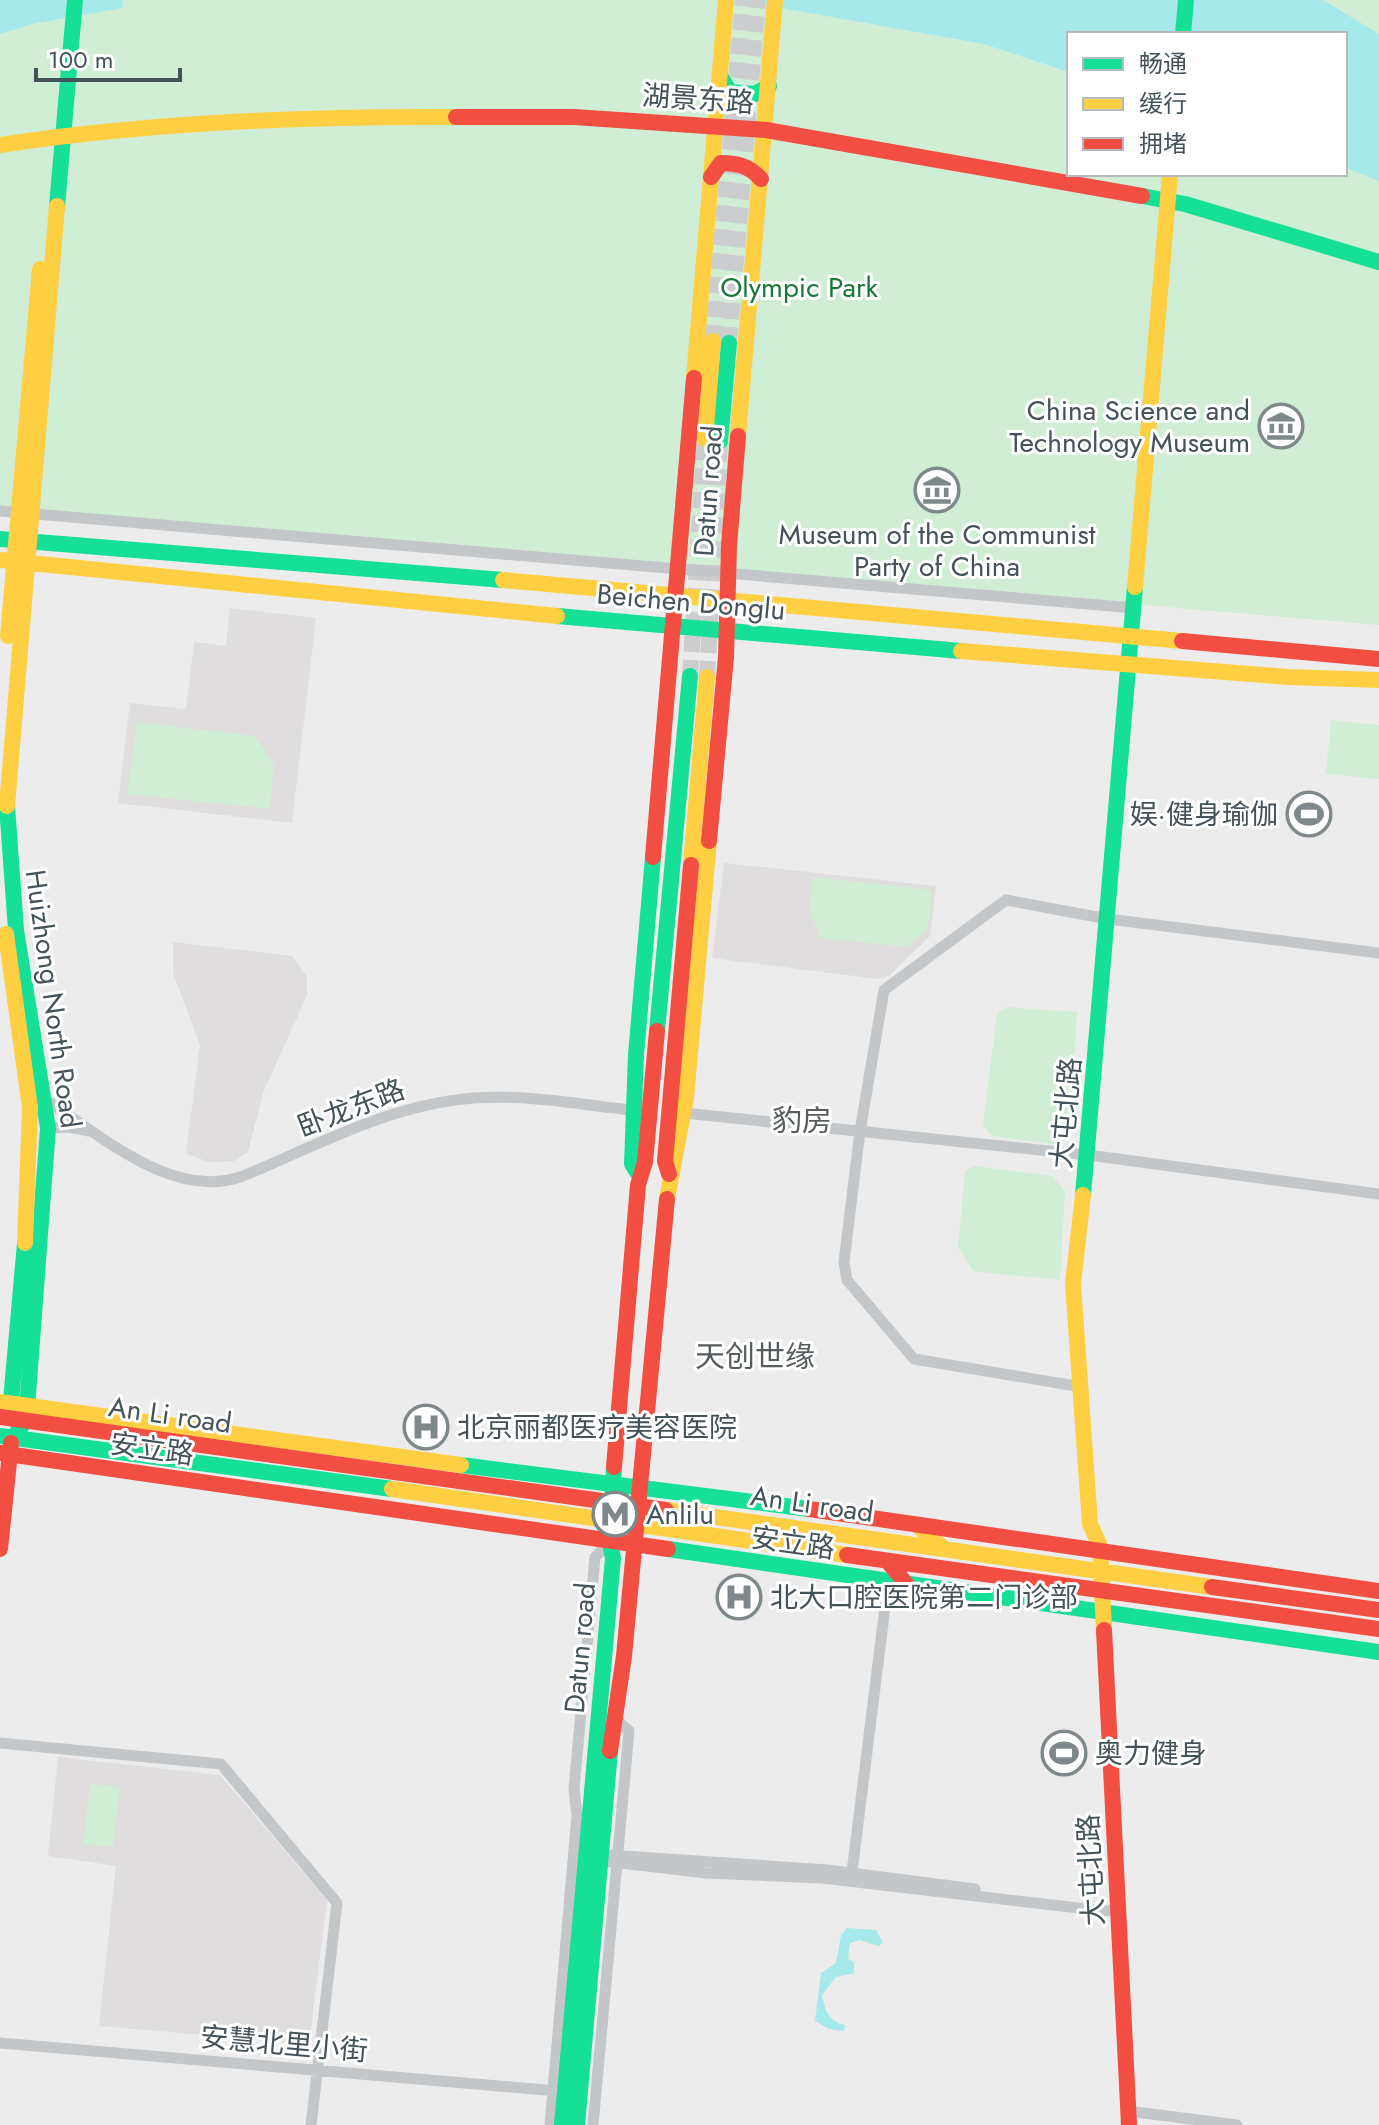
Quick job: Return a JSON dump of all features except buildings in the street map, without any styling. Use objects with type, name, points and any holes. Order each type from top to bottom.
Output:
[{"type":"street","points":[[0,750],[13,561],[15,541],[24,513],[58,133],[67,26],[64,0]]},
{"type":"street","points":[[67,26],[75,0]]},
{"type":"street","points":[[1183,32],[1186,0]]},
{"type":"street","name":"Datun road","points":[[639,1175],[632,1164],[632,1110],[726,3]]},
{"type":"street","name":"Datun road","points":[[577,2125],[604,1859],[613,1717],[624,1656],[669,1176],[678,1155],[684,1113],[727,632],[728,573],[775,5]]},
{"type":"street","points":[[720,76],[730,92],[755,94],[769,86]]},
{"type":"street","name":"湖景东路","points":[[0,137],[322,105],[572,106],[766,126],[1067,172]]},
{"type":"street","name":"湖景东路","points":[[766,126],[1067,172]]},
{"type":"street","name":"湖景东路","points":[[0,145],[58,133]]},
{"type":"street","points":[[711,177],[721,163],[735,163],[750,166],[761,179]]},
{"type":"street","name":"湖景东路","points":[[1091,176],[1169,188],[1379,262]]},
{"type":"street","name":"湖景东路","points":[[1095,176],[1169,188],[1379,253]]},
{"type":"street","name":"大屯北路","points":[[1129,2118],[1100,1551],[1090,1524],[1073,1284],[1088,1155],[1169,188]]},
{"type":"street","name":"Datun road","points":[[713,440],[721,342]]},
{"type":"street","name":"Beichen Donglu","points":[[0,511],[1134,608]]},
{"type":"street","name":"Beichen Donglu","points":[[15,541],[728,599],[1379,659]]},
{"type":"street","name":"Beichen Donglu","points":[[13,561],[672,628],[1288,677],[1379,680]]},
{"type":"street","name":"Huizhong North Road","points":[[12,1412],[48,1128],[46,1100],[16,930],[6,832],[13,561]]},
{"type":"street","name":"Datun road","points":[[562,2125],[558,2091],[604,1859],[611,1523],[639,1175],[646,1149],[690,676]]},
{"type":"street","name":"Datun road","points":[[669,1176],[665,1161],[707,677]]},
{"type":"street","name":"Huizhong North Road","points":[[0,877],[4,955],[25,1061],[30,1134],[27,1221],[12,1412]]},
{"type":"street","points":[[1082,1387],[914,1359],[898,1344],[844,1273],[860,1131],[884,990],[1006,900],[1108,919],[1379,953]]},
{"type":"street","name":"卧龙东路","points":[[46,1100],[132,1159],[160,1171],[217,1181],[237,1179],[401,1111],[454,1100],[507,1098],[632,1110]]},
{"type":"street","points":[[684,1113],[1088,1155],[1379,1194]]},
{"type":"street","name":"卧龙东路","points":[[48,1128],[80,1128],[100,1136]]},
{"type":"street","points":[[0,1549],[6,1445],[12,1412]]},
{"type":"street","name":"An Li road","points":[[12,1412],[614,1495],[638,1507],[1379,1610]]},
{"type":"street","name":"An Li road","points":[[6,1445],[423,1493],[889,1563],[1379,1629]]},
{"type":"street","name":"安立路","points":[[6,1445],[610,1543],[1379,1652]]},
{"type":"street","name":"安立路","points":[[614,1495],[640,1485],[1379,1591]]},
{"type":"street","points":[[916,1524],[943,1548]]},
{"type":"street","points":[[550,2125],[558,2091],[577,1815],[574,1789],[595,1557],[610,1543]]},
{"type":"street","points":[[889,1563],[908,1586]]},
{"type":"street","points":[[851,1878],[888,1583]]},
{"type":"street","points":[[0,1743],[221,1764],[337,1903],[311,2125]]},
{"type":"street","points":[[593,2125],[604,1859],[851,1878],[1104,1904],[1119,1910]]},
{"type":"street","name":"安慧北里小街","points":[[0,2043],[558,2091]]},
{"type":"street","points":[[1129,2118],[1237,2125]]},
{"type":"shaded area","points":[[230,608],[316,618],[292,823],[118,803],[130,703],[186,709],[194,642],[226,646]]},
{"type":"shaded area","points":[[724,863],[936,886],[930,936],[889,976],[878,979],[712,958]]},
{"type":"shaded area","points":[[173,942],[292,956],[307,977],[307,995],[263,1093],[248,1152],[234,1161],[208,1162],[186,1153],[200,1045],[173,973]]},
{"type":"shaded area","points":[[58,1757],[220,1775],[327,1900],[309,2044],[99,2026],[116,1866],[48,1856]]},
{"type":"green space","name":"Olympic Park","points":[[0,0],[1379,0],[1379,625],[0,508]]},
{"type":"green space","points":[[1331,720],[1379,725],[1379,779],[1326,774]]},
{"type":"green space","points":[[137,722],[255,736],[274,765],[270,809],[127,794]]},
{"type":"green space","points":[[813,877],[932,890],[928,929],[906,947],[821,938],[809,911]]},
{"type":"green space","points":[[1007,1007],[1077,1012],[1070,1136],[1059,1145],[992,1136],[983,1124],[997,1014]]},
{"type":"green space","points":[[975,1166],[1052,1176],[1065,1191],[1060,1280],[973,1271],[958,1247],[965,1171]]},
{"type":"green space","points":[[90,1784],[120,1787],[113,1847],[83,1844]]},
{"type":"water","points":[[0,0],[123,0],[122,8],[32,24],[0,34]]},
{"type":"water","points":[[737,0],[1323,0],[1379,34],[1379,181],[1347,168],[1347,32],[1067,32],[1067,71],[984,44]]},
{"type":"water","points":[[847,1928],[876,1930],[883,1942],[879,1946],[859,1940],[850,1943],[848,1959],[854,1962],[854,1973],[836,1977],[822,1995],[829,2014],[845,2025],[844,2031],[829,2029],[815,2021],[821,1973],[836,1963],[841,1935]]},
{"type":"tunnel","points":[[713,341],[743,0]]},
{"type":"tunnel","points":[[729,343],[758,0]]},
{"type":"tunnel","points":[[690,676],[705,439]]},
{"type":"tunnel","points":[[707,677],[720,441]]},
{"type":"traffic: fast","points":[[57,206],[75,0]]},
{"type":"traffic: fast","points":[[1183,32],[1186,0]]},
{"type":"traffic: fast","points":[[720,76],[730,92],[755,94],[769,86]]},
{"type":"traffic: fast","points":[[1142,196],[1185,204],[1379,262]]},
{"type":"traffic: fast","points":[[720,441],[729,343]]},
{"type":"traffic: fast","points":[[0,539],[503,580]]},
{"type":"traffic: fast","points":[[1083,1195],[1135,587]]},
{"type":"traffic: fast","points":[[557,616],[961,651]]},
{"type":"traffic: fast","points":[[657,1031],[690,676]]},
{"type":"traffic: fast","points":[[7,806],[16,930],[48,1128],[26,1421],[18,1430]]},
{"type":"traffic: fast","points":[[639,1175],[632,1164],[636,1055],[653,857]]},
{"type":"traffic: fast","points":[[10,1412],[25,1243]]},
{"type":"traffic: fast","points":[[0,1436],[392,1489]]},
{"type":"traffic: fast","points":[[461,1465],[809,1509]]},
{"type":"traffic: fast","points":[[562,2125],[613,1558],[610,1543],[614,1467]]},
{"type":"traffic: fast","points":[[668,1549],[1379,1652]]},
{"type":"traffic: fast","points":[[577,2125],[610,1751]]},
{"type":"traffic: slow","points":[[694,378],[726,0]]},
{"type":"traffic: slow","points":[[738,436],[775,0]]},
{"type":"traffic: slow","points":[[0,145],[113,131],[227,122],[456,117]]},
{"type":"traffic: slow","points":[[1135,587],[1170,176]]},
{"type":"traffic: slow","points":[[7,806],[57,206]]},
{"type":"traffic: slow","points":[[8,636],[40,269]]},
{"type":"traffic: slow","points":[[705,439],[713,341]]},
{"type":"traffic: slow","points":[[0,560],[557,616]]},
{"type":"traffic: slow","points":[[503,580],[1182,641]]},
{"type":"traffic: slow","points":[[961,651],[1288,677],[1379,680]]},
{"type":"traffic: slow","points":[[691,865],[707,677]]},
{"type":"traffic: slow","points":[[667,1199],[686,1098],[709,841]]},
{"type":"traffic: slow","points":[[6,934],[30,1108],[25,1243]]},
{"type":"traffic: slow","points":[[1083,1195],[1073,1284],[1090,1524],[1100,1546],[1104,1630]]},
{"type":"traffic: slow","points":[[0,1402],[461,1465]]},
{"type":"traffic: slow","points":[[392,1489],[847,1555]]},
{"type":"traffic: slow","points":[[666,1510],[1212,1587]]},
{"type":"traffic: slow","points":[[916,1524],[943,1548]]},
{"type":"traffic: jam","points":[[456,117],[574,117],[766,130],[1142,196]]},
{"type":"traffic: jam","points":[[711,177],[721,163],[727,163],[748,168],[761,179]]},
{"type":"traffic: jam","points":[[653,857],[694,378]]},
{"type":"traffic: jam","points":[[709,841],[726,657],[729,546],[738,436]]},
{"type":"traffic: jam","points":[[1182,641],[1379,659]]},
{"type":"traffic: jam","points":[[669,1174],[665,1161],[691,865]]},
{"type":"traffic: jam","points":[[614,1467],[638,1185],[645,1162],[657,1031]]},
{"type":"traffic: jam","points":[[610,1751],[624,1656],[667,1199]]},
{"type":"traffic: jam","points":[[0,1417],[666,1510]]},
{"type":"traffic: jam","points":[[0,1549],[11,1443]]},
{"type":"traffic: jam","points":[[0,1453],[668,1549]]},
{"type":"traffic: jam","points":[[809,1509],[1379,1591]]},
{"type":"traffic: jam","points":[[847,1555],[1379,1629]]},
{"type":"traffic: jam","points":[[889,1563],[908,1586]]},
{"type":"traffic: jam","points":[[1212,1587],[1379,1610]]},
{"type":"traffic: jam","points":[[1104,1630],[1129,2125]]},
{"type":"place","name":"China Science and Technology Museum","points":[[1281,426]]},
{"type":"place","name":"Museum of the Communist Party of China","points":[[937,490]]},
{"type":"place","name":"娱·健身瑜伽","points":[[1309,814]]},
{"type":"place","name":"北京丽都医疗美容医院","points":[[426,1427]]},
{"type":"place","name":"Anlilu","points":[[615,1514]]},
{"type":"place","name":"北大口腔医院第二门诊部","points":[[739,1597]]},
{"type":"place","name":"奥力健身","points":[[1064,1753]]},
{"type":"district","name":"豹房","points":[[802,1120]]},
{"type":"district","name":"天创世缘","points":[[755,1356]]}]
